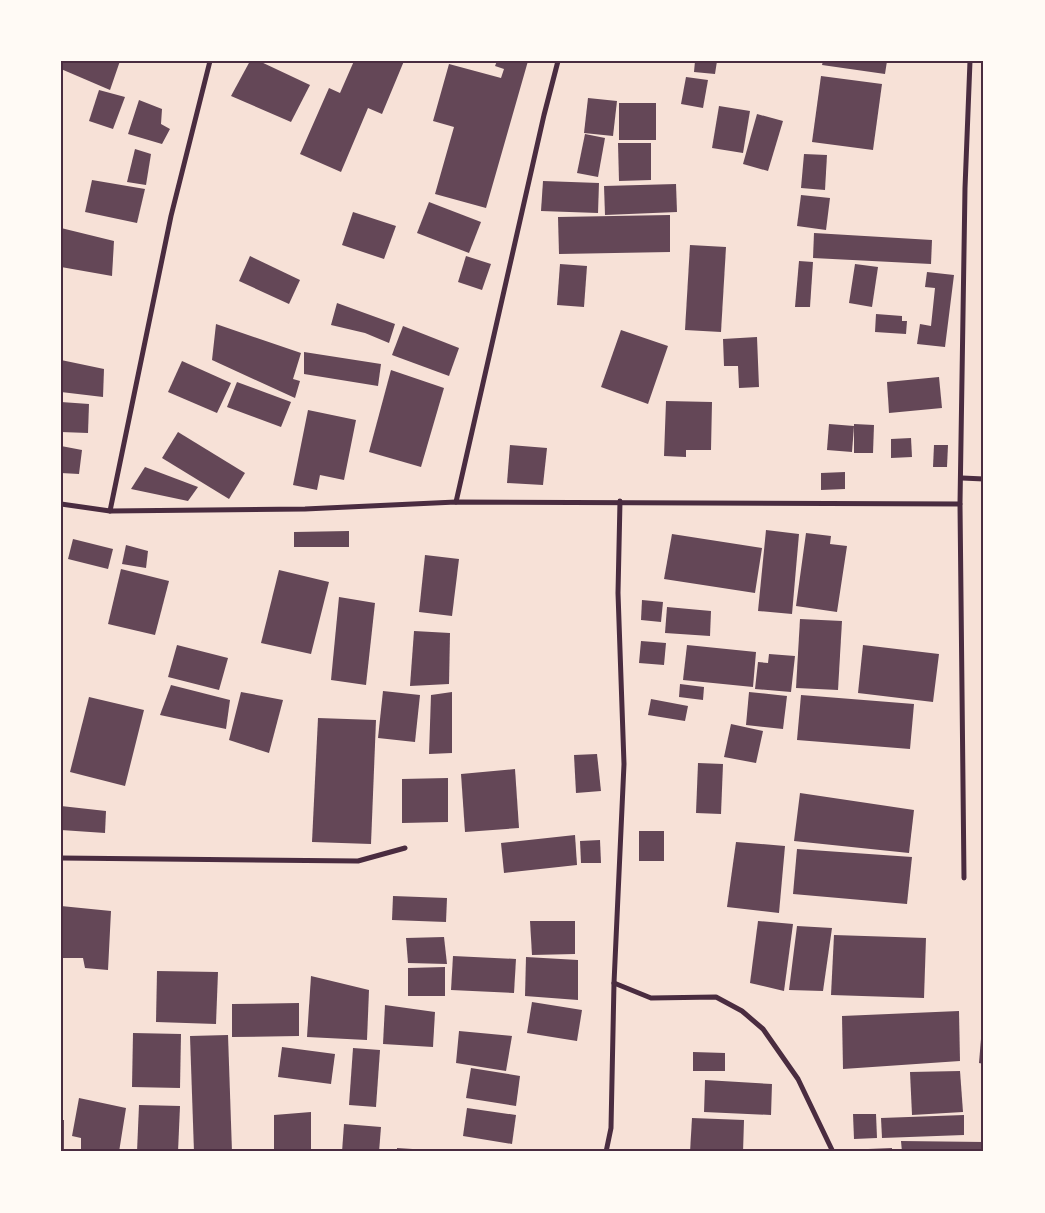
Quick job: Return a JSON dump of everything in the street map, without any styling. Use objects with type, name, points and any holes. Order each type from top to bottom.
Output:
[{"type":"street","points":[[110,510],[171,216],[210,61]]},
{"type":"street","points":[[456,502],[558,61]]},
{"type":"street","points":[[964,878],[960,504],[962,478],[965,188],[970,61]]},
{"type":"street","points":[[962,478],[984,479]]},
{"type":"street","points":[[61,504],[110,510],[305,509],[456,502],[620,501],[960,504]]},
{"type":"street","points":[[606,1152],[611,1128],[614,983],[624,764],[618,593],[620,501]]},
{"type":"street","points":[[61,858],[358,860],[405,848]]},
{"type":"street","points":[[614,983],[651,998],[716,997],[742,1012],[763,1029],[798,1079],[833,1152]]},
{"type":"building","points":[[62,61],[120,61],[110,90],[61,69]]},
{"type":"building","points":[[250,61],[259,61],[310,85],[291,122],[231,96]]},
{"type":"building","points":[[354,61],[404,61],[382,114],[368,108],[341,172],[300,154],[329,88],[340,93]]},
{"type":"building","points":[[497,61],[528,61],[486,208],[435,194],[454,127],[433,121],[449,64],[501,78],[504,69],[495,66]]},
{"type":"building","points":[[695,61],[717,61],[715,74],[694,72]]},
{"type":"building","points":[[823,61],[887,61],[885,74],[822,65]]},
{"type":"building","points":[[821,76],[882,84],[873,150],[812,142]]},
{"type":"building","points":[[686,77],[708,80],[703,108],[681,104]]},
{"type":"building","points":[[99,90],[125,97],[113,129],[89,121]]},
{"type":"building","points":[[588,98],[617,101],[613,136],[584,133]]},
{"type":"building","points":[[139,100],[162,109],[161,124],[170,129],[162,144],[128,134]]},
{"type":"building","points":[[619,103],[656,103],[656,140],[619,140]]},
{"type":"building","points":[[719,106],[750,111],[743,153],[712,148]]},
{"type":"building","points":[[757,114],[783,121],[768,171],[743,164]]},
{"type":"building","points":[[585,134],[605,138],[598,177],[577,173]]},
{"type":"building","points":[[618,143],[651,143],[651,180],[619,181]]},
{"type":"building","points":[[135,149],[151,154],[146,185],[127,182]]},
{"type":"building","points":[[804,154],[827,155],[825,190],[801,188]]},
{"type":"building","points":[[92,180],[145,189],[137,223],[85,212]]},
{"type":"building","points":[[543,181],[599,183],[598,213],[541,211]]},
{"type":"building","points":[[676,184],[677,212],[605,215],[604,186]]},
{"type":"building","points":[[801,195],[830,198],[826,230],[797,226]]},
{"type":"building","points":[[429,202],[481,222],[469,253],[417,233]]},
{"type":"building","points":[[353,212],[396,226],[384,259],[342,245]]},
{"type":"building","points":[[670,215],[670,252],[559,254],[558,217]]},
{"type":"building","points":[[61,228],[114,241],[112,276],[61,267]]},
{"type":"building","points":[[814,233],[932,240],[931,264],[813,258]]},
{"type":"building","points":[[690,245],[726,247],[721,332],[685,330]]},
{"type":"building","points":[[250,256],[300,280],[289,304],[239,281]]},
{"type":"building","points":[[466,256],[491,264],[482,290],[458,282]]},
{"type":"building","points":[[799,261],[813,262],[810,307],[795,307]]},
{"type":"building","points":[[560,264],[587,266],[584,307],[557,305]]},
{"type":"building","points":[[855,264],[878,267],[872,307],[849,303]]},
{"type":"building","points":[[927,272],[954,275],[945,347],[917,344],[920,324],[931,326],[935,288],[925,287]]},
{"type":"building","points":[[337,303],[395,324],[389,343],[365,333],[331,325]]},
{"type":"building","points":[[876,314],[902,316],[902,321],[907,321],[906,334],[875,332]]},
{"type":"building","points":[[216,324],[301,353],[293,379],[300,381],[295,398],[212,360]]},
{"type":"building","points":[[403,326],[459,348],[449,376],[392,355]]},
{"type":"building","points":[[621,330],[668,346],[648,404],[601,387]]},
{"type":"building","points":[[757,337],[759,387],[739,388],[738,366],[724,366],[723,339]]},
{"type":"building","points":[[304,352],[381,364],[378,386],[304,374]]},
{"type":"building","points":[[61,360],[104,369],[103,397],[61,392]]},
{"type":"building","points":[[182,361],[231,383],[217,413],[168,392]]},
{"type":"building","points":[[391,370],[444,388],[421,467],[369,452]]},
{"type":"building","points":[[939,377],[942,408],[889,413],[887,382]]},
{"type":"building","points":[[237,382],[291,402],[281,427],[227,407]]},
{"type":"building","points":[[666,401],[712,402],[711,450],[686,450],[686,457],[664,456]]},
{"type":"building","points":[[61,402],[89,404],[88,433],[61,432]]},
{"type":"building","points":[[308,410],[356,420],[344,480],[320,475],[317,490],[293,485]]},
{"type":"building","points":[[829,424],[854,426],[852,452],[827,450]]},
{"type":"building","points":[[854,424],[874,425],[873,453],[854,453]]},
{"type":"building","points":[[178,432],[245,473],[229,499],[162,458]]},
{"type":"building","points":[[911,438],[912,457],[891,458],[891,439]]},
{"type":"building","points":[[510,445],[547,448],[543,485],[507,483]]},
{"type":"building","points":[[934,445],[948,445],[947,467],[933,467]]},
{"type":"building","points":[[61,446],[82,450],[79,474],[61,473]]},
{"type":"building","points":[[145,467],[198,487],[188,501],[131,489]]},
{"type":"building","points":[[845,472],[845,489],[821,490],[821,473]]},
{"type":"building","points":[[766,530],[799,534],[792,614],[758,611]]},
{"type":"building","points":[[349,531],[349,547],[294,547],[294,532]]},
{"type":"building","points":[[806,533],[831,536],[830,544],[847,546],[837,612],[796,606]]},
{"type":"building","points":[[672,534],[762,548],[755,593],[664,579]]},
{"type":"building","points":[[73,539],[113,549],[108,569],[68,559]]},
{"type":"building","points":[[126,545],[148,551],[146,568],[122,564]]},
{"type":"building","points":[[425,555],[459,559],[452,616],[419,612]]},
{"type":"building","points":[[121,569],[169,581],[155,635],[108,624]]},
{"type":"building","points":[[279,570],[329,582],[311,654],[261,643]]},
{"type":"building","points":[[339,597],[375,603],[366,685],[331,680]]},
{"type":"building","points":[[642,600],[663,602],[661,622],[641,620]]},
{"type":"building","points":[[667,607],[711,611],[710,636],[665,633]]},
{"type":"building","points":[[800,619],[842,621],[838,690],[796,688]]},
{"type":"building","points":[[414,631],[450,633],[449,684],[410,686]]},
{"type":"building","points":[[641,641],[666,643],[664,665],[639,663]]},
{"type":"building","points":[[177,645],[228,658],[219,690],[168,677]]},
{"type":"building","points":[[687,645],[756,652],[753,687],[683,680]]},
{"type":"building","points":[[863,645],[939,654],[933,702],[858,693]]},
{"type":"building","points":[[769,654],[795,656],[791,692],[755,689],[758,662],[768,663]]},
{"type":"building","points":[[680,684],[704,687],[703,700],[679,697]]},
{"type":"building","points":[[171,685],[230,700],[226,729],[160,715]]},
{"type":"building","points":[[383,691],[420,695],[415,742],[378,738]]},
{"type":"building","points":[[241,692],[283,700],[269,753],[229,740]]},
{"type":"building","points":[[452,692],[452,753],[429,754],[431,695]]},
{"type":"building","points":[[749,692],[787,696],[783,729],[746,725]]},
{"type":"building","points":[[801,695],[914,704],[910,749],[797,740]]},
{"type":"building","points":[[89,697],[144,710],[125,786],[70,772]]},
{"type":"building","points":[[651,699],[688,706],[685,721],[648,715]]},
{"type":"building","points":[[318,718],[376,720],[371,844],[312,842]]},
{"type":"building","points":[[982,720],[984,720],[984,746],[981,746]]},
{"type":"building","points":[[731,724],[763,731],[756,763],[724,757]]},
{"type":"building","points":[[597,754],[601,791],[576,793],[574,755]]},
{"type":"building","points":[[698,763],[723,764],[721,814],[696,813]]},
{"type":"building","points":[[515,769],[519,828],[465,832],[461,774]]},
{"type":"building","points":[[448,778],[448,822],[402,823],[402,779]]},
{"type":"building","points":[[800,793],[914,810],[909,853],[794,841]]},
{"type":"building","points":[[61,806],[106,811],[105,833],[61,830]]},
{"type":"building","points":[[639,831],[664,831],[664,861],[639,861]]},
{"type":"building","points":[[575,835],[577,865],[504,873],[501,843]]},
{"type":"building","points":[[600,840],[601,863],[581,863],[580,841]]},
{"type":"building","points":[[736,842],[785,846],[779,913],[727,907]]},
{"type":"building","points":[[797,849],[912,857],[907,904],[793,894]]},
{"type":"building","points":[[393,896],[447,898],[446,922],[392,920]]},
{"type":"building","points":[[61,906],[111,911],[108,970],[85,968],[83,958],[61,958]]},
{"type":"building","points":[[530,921],[575,921],[575,954],[532,955]]},
{"type":"building","points":[[758,921],[793,924],[784,991],[750,983]]},
{"type":"building","points":[[797,926],[832,928],[823,991],[789,990]]},
{"type":"building","points":[[834,935],[926,938],[924,998],[831,995]]},
{"type":"building","points":[[444,937],[447,964],[408,963],[406,938]]},
{"type":"building","points":[[453,956],[516,959],[514,993],[451,990]]},
{"type":"building","points":[[526,957],[578,960],[578,1000],[525,996]]},
{"type":"building","points":[[445,967],[445,996],[408,996],[408,968]]},
{"type":"building","points":[[157,971],[218,972],[216,1024],[156,1022]]},
{"type":"building","points":[[311,976],[369,990],[367,1040],[307,1037]]},
{"type":"building","points":[[532,1002],[582,1010],[577,1041],[527,1033]]},
{"type":"building","points":[[299,1003],[299,1036],[232,1037],[232,1004]]},
{"type":"building","points":[[385,1005],[435,1012],[433,1047],[383,1044]]},
{"type":"building","points":[[959,1011],[960,1061],[843,1069],[842,1016]]},
{"type":"building","points":[[982,1027],[984,1027],[984,1064],[979,1063]]},
{"type":"building","points":[[459,1031],[512,1036],[506,1071],[456,1063]]},
{"type":"building","points":[[133,1033],[181,1034],[180,1088],[132,1087]]},
{"type":"building","points":[[228,1035],[232,1152],[194,1152],[190,1036]]},
{"type":"building","points":[[282,1047],[335,1054],[331,1084],[278,1077]]},
{"type":"building","points":[[353,1048],[380,1050],[376,1107],[349,1105]]},
{"type":"building","points":[[693,1052],[725,1053],[725,1071],[693,1071]]},
{"type":"building","points":[[471,1068],[520,1076],[516,1106],[466,1098]]},
{"type":"building","points":[[960,1071],[963,1112],[912,1115],[910,1072]]},
{"type":"building","points":[[705,1080],[772,1084],[771,1115],[704,1112]]},
{"type":"building","points":[[79,1098],[126,1108],[119,1152],[81,1152],[81,1138],[72,1136]]},
{"type":"building","points":[[139,1105],[180,1106],[178,1152],[137,1152]]},
{"type":"building","points":[[467,1108],[516,1115],[512,1144],[463,1136]]},
{"type":"building","points":[[311,1112],[311,1152],[274,1152],[274,1115]]},
{"type":"building","points":[[853,1114],[876,1114],[877,1138],[854,1139]]},
{"type":"building","points":[[964,1115],[964,1135],[882,1138],[881,1118]]},
{"type":"building","points":[[692,1118],[744,1120],[743,1152],[690,1152]]},
{"type":"building","points":[[61,1120],[64,1120],[64,1152],[61,1152]]},
{"type":"building","points":[[344,1124],[381,1127],[379,1152],[342,1152]]},
{"type":"building","points":[[901,1141],[984,1142],[984,1152],[902,1152]]},
{"type":"building","points":[[397,1148],[428,1150],[428,1152],[397,1152]]},
{"type":"building","points":[[892,1148],[892,1152],[868,1152],[868,1149]]}]
